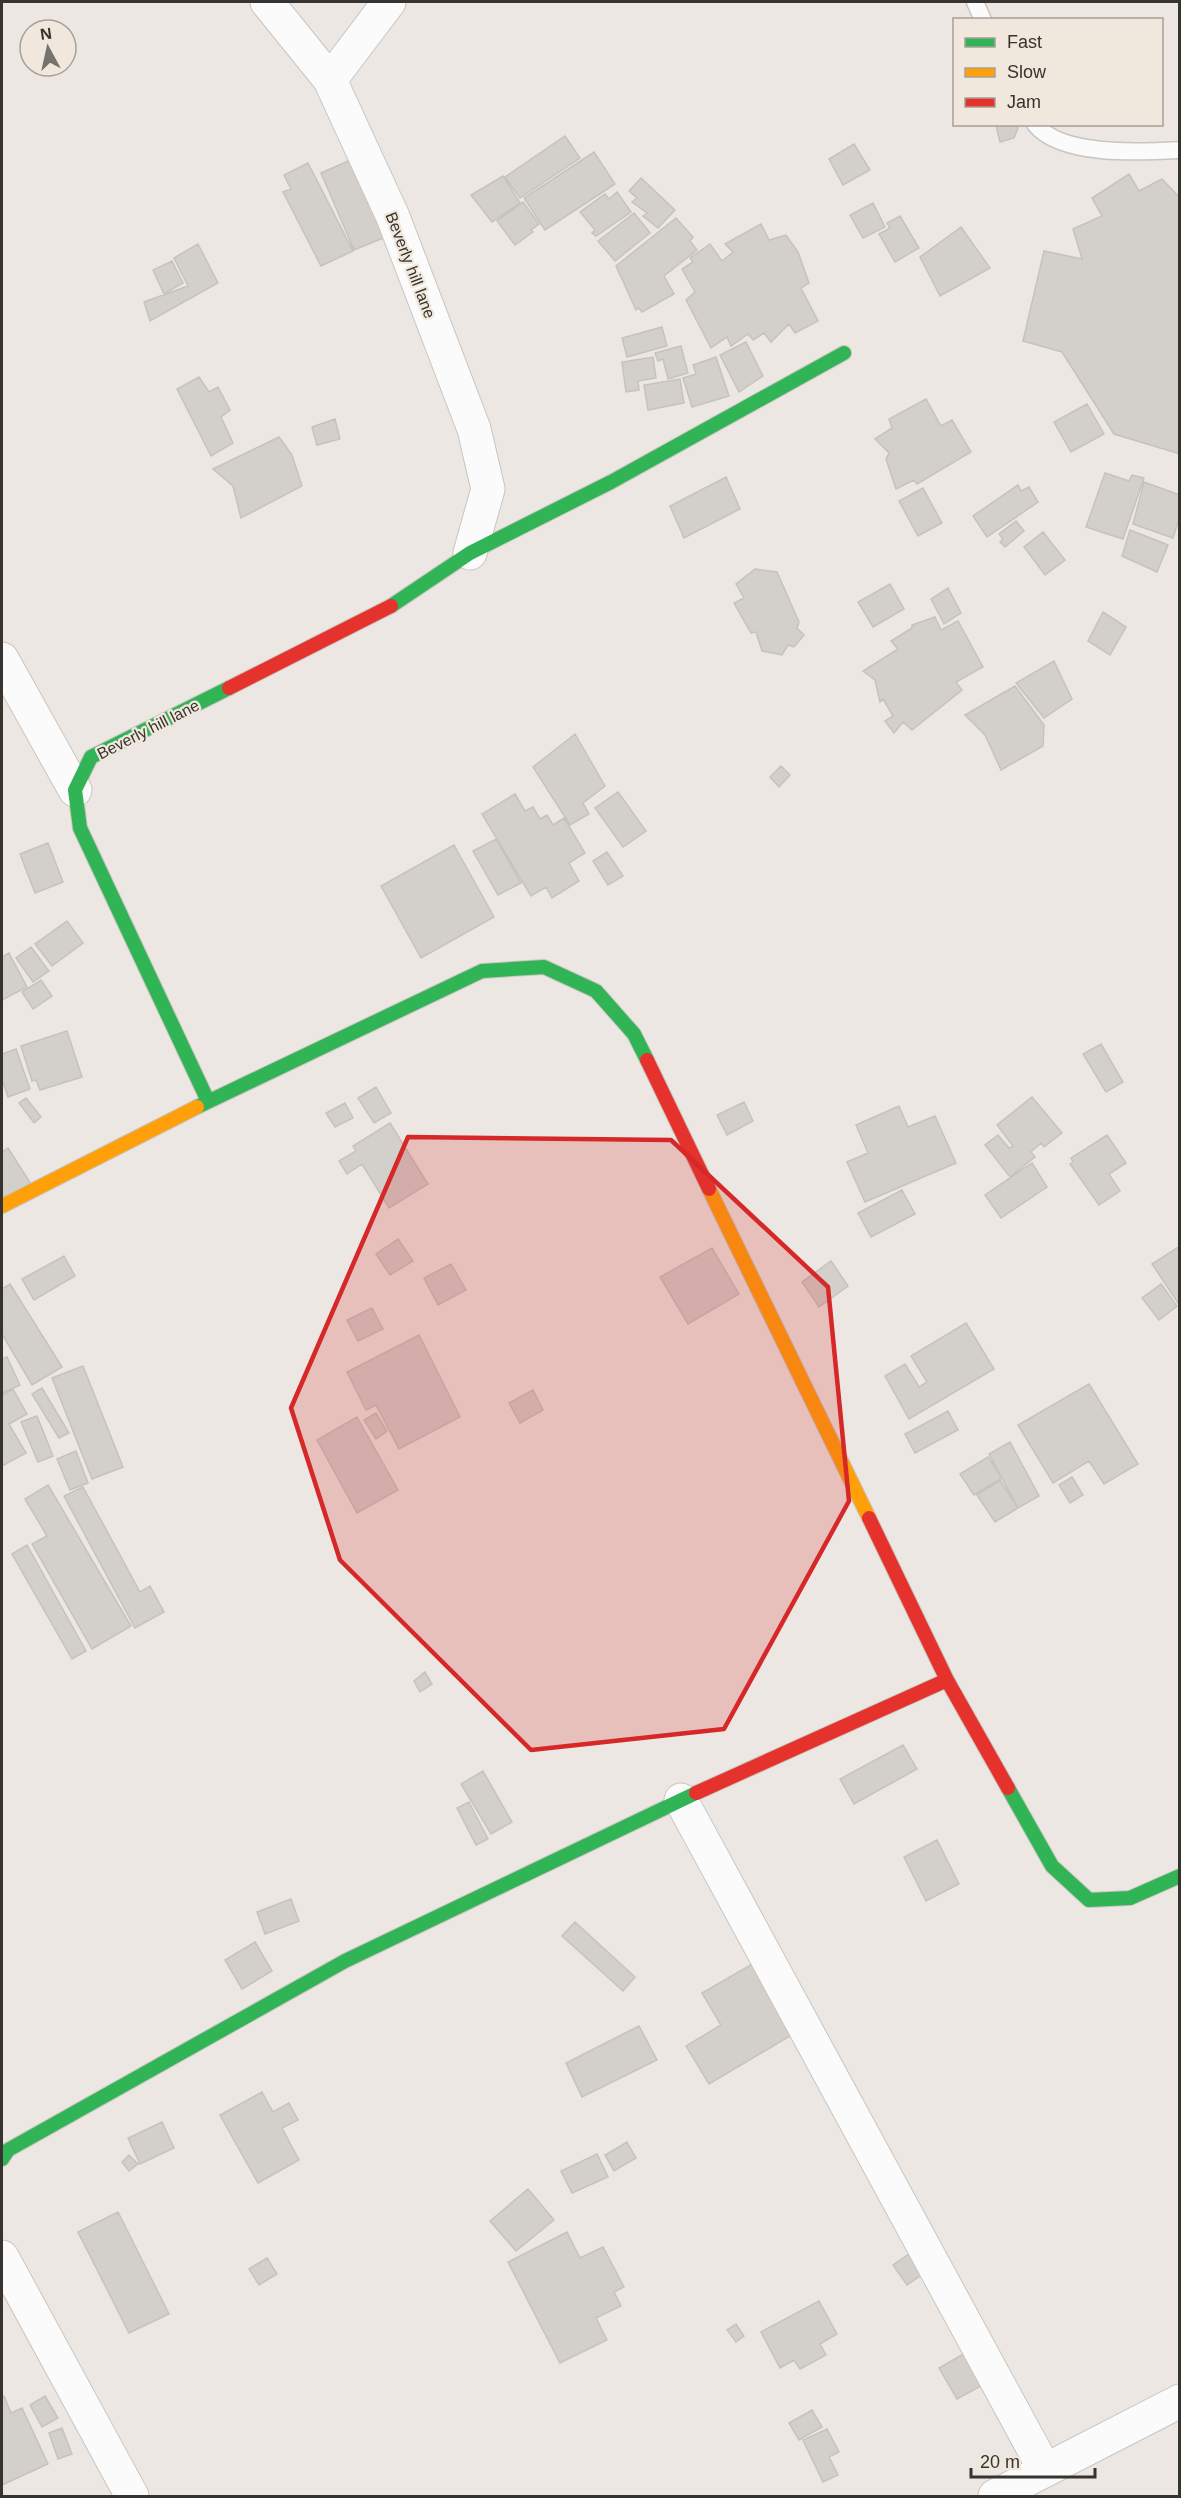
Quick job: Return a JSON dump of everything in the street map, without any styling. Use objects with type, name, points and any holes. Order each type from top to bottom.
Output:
[{"type":"street","name":"Beverly hill lane","points":[[267,2],[330,80],[393,217],[474,429],[488,489],[470,553]]},
{"type":"street","points":[[330,80],[389,2]]},
{"type":"street","name":"Beverly hill lane","points":[[75,789],[91,758],[403,600],[470,553],[611,482],[844,352]]},
{"type":"street","points":[[2,659],[75,789],[80,828],[208,1101]]},
{"type":"street","points":[[2,1206],[208,1101],[482,971],[544,967],[596,991],[634,1034],[947,1680],[1052,1866],[1089,1900],[1130,1898],[1179,1876]]},
{"type":"street","points":[[2,2159],[8,2150],[345,1961],[681,1800],[947,1680]]},
{"type":"street","points":[[681,1800],[1045,2470]]},
{"type":"street","points":[[2,2257],[132,2496]]},
{"type":"street","points":[[995,2496],[1179,2401]]},
{"type":"lane","points":[[975,2],[982,18]]},
{"type":"lane","points":[[1036,126],[1041,132],[1074,146],[1126,153],[1179,150]]},
{"type":"highlighted area","points":[[408,1137],[671,1140],[828,1287],[849,1501],[724,1729],[531,1750],[340,1560],[291,1408]]},
{"type":"building","points":[[996,126],[1018,126],[1014,138],[1000,142]]},
{"type":"building","points":[[565,136],[580,158],[520,198],[505,177]]},
{"type":"building","points":[[854,144],[870,170],[843,185],[829,159]]},
{"type":"building","points":[[594,152],[615,184],[545,230],[524,198]]},
{"type":"building","points":[[355,158],[388,236],[354,250],[321,173]]},
{"type":"building","points":[[308,163],[353,251],[321,266],[283,192],[291,189],[284,175]]},
{"type":"building","points":[[1129,174],[1139,191],[1162,179],[1180,198],[1180,454],[1114,434],[1062,352],[1023,341],[1044,251],[1082,259],[1073,229],[1102,216],[1092,198]]},
{"type":"building","points":[[503,176],[520,203],[492,222],[471,195]]},
{"type":"building","points":[[641,178],[675,210],[658,228],[643,216],[647,213],[632,202],[637,198],[629,191]]},
{"type":"building","points":[[617,192],[631,212],[596,236],[592,233],[595,230],[580,212],[605,194],[609,199]]},
{"type":"building","points":[[523,202],[539,224],[531,230],[533,232],[515,245],[497,221]]},
{"type":"building","points":[[873,203],[885,227],[863,238],[850,215]]},
{"type":"building","points":[[634,213],[650,233],[615,261],[598,241]]},
{"type":"building","points":[[900,216],[919,248],[895,262],[879,234],[890,228],[887,223]]},
{"type":"building","points":[[676,218],[693,237],[690,241],[697,250],[664,276],[674,294],[642,312],[639,308],[636,310],[616,266]]},
{"type":"building","points":[[761,224],[769,240],[786,235],[798,252],[809,283],[801,288],[818,321],[795,333],[789,324],[771,342],[764,333],[753,340],[748,334],[731,346],[727,337],[711,348],[686,300],[695,292],[682,269],[693,262],[690,258],[710,244],[722,261],[733,252],[725,244]]},
{"type":"building","points":[[961,227],[990,268],[940,296],[920,257]]},
{"type":"building","points":[[198,244],[218,283],[150,321],[144,302],[188,286],[174,258]]},
{"type":"building","points":[[172,261],[183,283],[164,294],[153,270]]},
{"type":"building","points":[[662,327],[667,346],[627,357],[622,338]]},
{"type":"building","points":[[746,342],[763,376],[739,392],[720,355]]},
{"type":"building","points":[[681,346],[688,373],[668,379],[663,359],[658,361],[655,353]]},
{"type":"building","points":[[653,357],[656,378],[638,381],[639,390],[626,392],[622,362]]},
{"type":"building","points":[[716,357],[729,396],[692,407],[683,378],[696,374],[693,365]]},
{"type":"building","points":[[199,377],[209,392],[218,387],[230,410],[221,417],[233,443],[211,456],[177,389]]},
{"type":"building","points":[[680,379],[684,403],[648,410],[644,385]]},
{"type":"building","points":[[926,399],[941,426],[952,420],[971,452],[917,484],[914,480],[896,489],[886,459],[889,453],[875,439],[892,428],[889,419]]},
{"type":"building","points":[[1087,404],[1104,434],[1071,452],[1054,422]]},
{"type":"building","points":[[335,419],[340,439],[317,445],[312,427]]},
{"type":"building","points":[[279,437],[292,455],[302,486],[241,518],[233,486],[213,469]]},
{"type":"building","points":[[1105,473],[1129,481],[1132,475],[1144,478],[1123,539],[1086,527]]},
{"type":"building","points":[[726,477],[740,509],[684,538],[670,506]]},
{"type":"building","points":[[1144,482],[1180,495],[1180,516],[1173,538],[1133,524]]},
{"type":"building","points":[[1018,485],[1021,491],[1029,487],[1038,502],[987,537],[973,516]]},
{"type":"building","points":[[923,488],[942,523],[918,536],[899,501]]},
{"type":"building","points":[[1016,521],[1024,531],[1005,547],[1000,542],[1003,539],[999,534]]},
{"type":"building","points":[[1130,530],[1168,545],[1157,572],[1122,556]]},
{"type":"building","points":[[1043,532],[1065,560],[1045,575],[1024,547]]},
{"type":"building","points":[[755,569],[777,572],[799,622],[797,628],[804,635],[794,647],[788,645],[782,655],[762,651],[756,632],[751,633],[734,603],[744,598],[736,584]]},
{"type":"building","points":[[890,584],[904,609],[873,627],[858,602]]},
{"type":"building","points":[[948,588],[961,613],[944,624],[931,599]]},
{"type":"building","points":[[1103,612],[1126,627],[1110,655],[1088,641]]},
{"type":"building","points":[[935,617],[941,630],[958,621],[983,667],[956,682],[962,690],[912,730],[903,722],[894,733],[885,721],[893,716],[883,699],[880,702],[875,680],[863,671],[898,649],[891,641],[912,628],[912,625]]},
{"type":"building","points":[[1054,661],[1072,699],[1044,718],[1016,683]]},
{"type":"building","points":[[1015,686],[1044,725],[1043,746],[1001,770],[985,735],[965,715]]},
{"type":"building","points":[[575,734],[605,786],[583,803],[589,814],[570,825],[533,767]]},
{"type":"building","points":[[781,766],[790,775],[779,787],[770,777]]},
{"type":"building","points":[[618,792],[646,831],[623,847],[595,808]]},
{"type":"building","points":[[515,794],[525,811],[533,807],[540,819],[547,815],[553,825],[564,818],[585,853],[569,863],[579,881],[552,898],[546,887],[531,896],[482,814]]},
{"type":"building","points":[[496,839],[521,883],[498,895],[473,851]]},
{"type":"building","points":[[48,843],[63,882],[35,893],[20,854]]},
{"type":"building","points":[[454,845],[494,917],[421,958],[381,886]]},
{"type":"building","points":[[607,852],[623,876],[608,885],[593,861]]},
{"type":"building","points":[[67,921],[83,943],[52,966],[35,944]]},
{"type":"building","points":[[31,947],[49,971],[33,982],[16,958]]},
{"type":"building","points":[[9,953],[27,987],[2,1000],[2,957]]},
{"type":"building","points":[[41,980],[52,996],[33,1009],[22,992]]},
{"type":"building","points":[[67,1031],[82,1077],[40,1090],[36,1080],[32,1081],[21,1046]]},
{"type":"building","points":[[1101,1044],[1123,1082],[1106,1092],[1083,1054]]},
{"type":"building","points":[[16,1049],[30,1089],[8,1097],[2,1079],[2,1054]]},
{"type":"building","points":[[376,1087],[391,1113],[374,1123],[358,1098]]},
{"type":"building","points":[[1032,1097],[1062,1133],[1044,1147],[1041,1143],[1031,1152],[1035,1157],[1010,1177],[985,1145],[998,1135],[1009,1148],[1013,1146],[997,1125]]},
{"type":"building","points":[[26,1098],[41,1117],[34,1123],[19,1103]]},
{"type":"building","points":[[744,1102],[753,1121],[727,1135],[717,1115]]},
{"type":"building","points":[[345,1103],[353,1118],[335,1127],[326,1113]]},
{"type":"building","points":[[899,1106],[908,1127],[935,1116],[956,1163],[865,1202],[847,1162],[868,1153],[856,1125]]},
{"type":"building","points":[[390,1123],[428,1184],[389,1208],[362,1164],[347,1174],[339,1161],[356,1151],[353,1146]]},
{"type":"building","points":[[1107,1135],[1126,1163],[1109,1174],[1120,1191],[1099,1205],[1070,1164],[1073,1162],[1071,1158]]},
{"type":"building","points":[[8,1148],[31,1184],[2,1203],[2,1152]]},
{"type":"building","points":[[1032,1163],[1047,1187],[1001,1218],[985,1195]]},
{"type":"building","points":[[902,1190],[915,1214],[871,1237],[858,1213]]},
{"type":"building","points":[[398,1239],[413,1261],[390,1275],[376,1254]]},
{"type":"building","points":[[1180,1246],[1180,1306],[1152,1264]]},
{"type":"building","points":[[712,1248],[739,1294],[688,1324],[660,1277]]},
{"type":"building","points":[[64,1256],[75,1276],[34,1300],[22,1279]]},
{"type":"building","points":[[831,1261],[848,1286],[819,1307],[802,1282]]},
{"type":"building","points":[[451,1264],[466,1290],[438,1305],[424,1278]]},
{"type":"building","points":[[10,1284],[62,1367],[32,1385],[2,1334],[2,1289]]},
{"type":"building","points":[[1161,1284],[1177,1306],[1159,1320],[1142,1298]]},
{"type":"building","points":[[372,1308],[383,1329],[358,1341],[347,1320]]},
{"type":"building","points":[[966,1323],[994,1369],[909,1419],[885,1376],[905,1364],[919,1387],[927,1382],[911,1356]]},
{"type":"building","points":[[419,1335],[460,1417],[399,1449],[376,1405],[366,1410],[347,1372]]},
{"type":"building","points":[[7,1357],[20,1385],[2,1393],[2,1359]]},
{"type":"building","points":[[83,1366],[123,1467],[92,1479],[52,1378]]},
{"type":"building","points":[[1089,1384],[1138,1464],[1104,1484],[1089,1461],[1053,1483],[1018,1425]]},
{"type":"building","points":[[42,1388],[69,1433],[59,1438],[32,1394]]},
{"type":"building","points":[[13,1389],[27,1414],[9,1424],[26,1453],[2,1466],[2,1395]]},
{"type":"building","points":[[533,1390],[543,1410],[520,1423],[509,1403]]},
{"type":"building","points":[[948,1411],[958,1430],[915,1453],[905,1434]]},
{"type":"building","points":[[376,1413],[387,1431],[376,1439],[364,1420]]},
{"type":"building","points":[[37,1416],[53,1456],[38,1462],[21,1422]]},
{"type":"building","points":[[357,1417],[398,1490],[357,1513],[317,1440]]},
{"type":"building","points":[[1010,1442],[1039,1496],[1018,1508],[989,1454]]},
{"type":"building","points":[[76,1451],[88,1483],[70,1490],[57,1459]]},
{"type":"building","points":[[988,1457],[1002,1478],[974,1495],[960,1474]]},
{"type":"building","points":[[1072,1477],[1083,1495],[1070,1503],[1059,1485]]},
{"type":"building","points":[[1000,1480],[1018,1508],[995,1522],[977,1495]]},
{"type":"building","points":[[48,1485],[131,1626],[92,1649],[32,1544],[47,1536],[25,1499]]},
{"type":"building","points":[[83,1487],[140,1592],[150,1586],[164,1612],[135,1628],[64,1496]]},
{"type":"building","points":[[27,1545],[86,1651],[72,1659],[12,1554]]},
{"type":"building","points":[[425,1672],[432,1684],[420,1692],[414,1681]]},
{"type":"building","points":[[903,1745],[917,1769],[854,1804],[840,1779]]},
{"type":"building","points":[[483,1771],[512,1822],[491,1834],[461,1784]]},
{"type":"building","points":[[469,1802],[488,1839],[476,1845],[457,1808]]},
{"type":"building","points":[[937,1840],[959,1884],[926,1901],[904,1857]]},
{"type":"building","points":[[291,1899],[299,1921],[265,1934],[257,1912]]},
{"type":"building","points":[[575,1922],[635,1977],[623,1991],[562,1936]]},
{"type":"building","points":[[255,1942],[272,1971],[242,1989],[225,1960]]},
{"type":"building","points":[[754,1963],[795,2033],[709,2084],[686,2046],[721,2025],[702,1993]]},
{"type":"building","points":[[639,2026],[657,2060],[582,2097],[566,2063]]},
{"type":"building","points":[[262,2092],[273,2112],[289,2103],[298,2120],[282,2128],[299,2160],[258,2183],[220,2115]]},
{"type":"building","points":[[162,2122],[174,2148],[140,2164],[128,2138]]},
{"type":"building","points":[[627,2142],[636,2158],[614,2171],[605,2155]]},
{"type":"building","points":[[597,2154],[608,2177],[572,2193],[561,2171]]},
{"type":"building","points":[[129,2155],[138,2164],[129,2171],[122,2162]]},
{"type":"building","points":[[528,2189],[554,2220],[516,2251],[490,2221]]},
{"type":"building","points":[[118,2212],[169,2314],[129,2333],[78,2232]]},
{"type":"building","points":[[567,2232],[580,2258],[603,2247],[624,2287],[614,2292],[621,2306],[596,2318],[607,2340],[560,2363],[508,2262]]},
{"type":"building","points":[[909,2254],[923,2274],[907,2285],[893,2265]]},
{"type":"building","points":[[267,2258],[277,2274],[259,2285],[249,2269]]},
{"type":"building","points":[[819,2301],[837,2334],[820,2344],[826,2355],[800,2369],[794,2360],[780,2368],[761,2332]]},
{"type":"building","points":[[736,2324],[744,2336],[736,2342],[727,2330]]},
{"type":"building","points":[[972,2349],[990,2381],[957,2399],[939,2368]]},
{"type":"building","points":[[4,2396],[11,2413],[22,2408],[48,2464],[2,2485],[2,2397]]},
{"type":"building","points":[[45,2396],[58,2418],[42,2427],[30,2405]]},
{"type":"building","points":[[812,2410],[822,2427],[799,2440],[789,2423]]},
{"type":"building","points":[[62,2428],[72,2454],[58,2459],[49,2433]]},
{"type":"building","points":[[827,2429],[839,2452],[829,2457],[838,2475],[823,2482],[803,2440]]},
{"type":"traffic: fast","points":[[391,606],[470,553],[611,482],[844,353]]},
{"type":"traffic: fast","points":[[208,1101],[80,828],[75,790],[91,757],[229,688]]},
{"type":"traffic: fast","points":[[197,1107],[482,971],[544,967],[596,991],[634,1034],[647,1060]]},
{"type":"traffic: fast","points":[[1008,1788],[1052,1866],[1089,1900],[1130,1898],[1180,1876]]},
{"type":"traffic: fast","points":[[2,2159],[8,2150],[345,1961],[696,1793]]},
{"type":"traffic: slow","points":[[2,1206],[197,1107]]},
{"type":"traffic: slow","points":[[709,1189],[869,1518]]},
{"type":"traffic: jam","points":[[229,688],[391,606]]},
{"type":"traffic: jam","points":[[647,1060],[709,1189]]},
{"type":"traffic: jam","points":[[869,1518],[947,1680],[1008,1788]]},
{"type":"traffic: jam","points":[[696,1793],[947,1680]]}]
